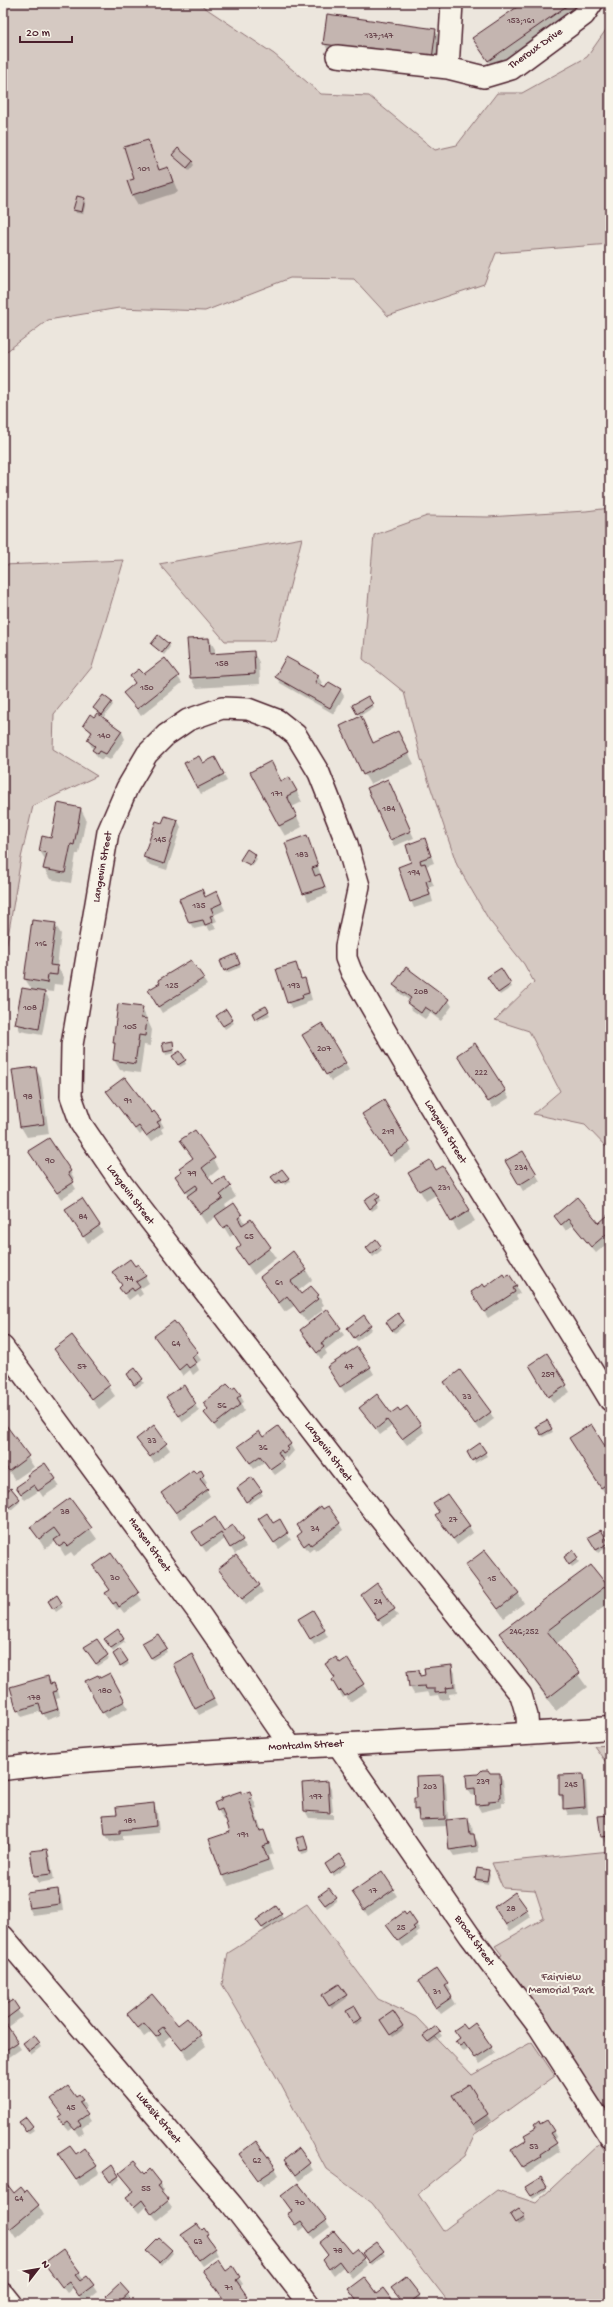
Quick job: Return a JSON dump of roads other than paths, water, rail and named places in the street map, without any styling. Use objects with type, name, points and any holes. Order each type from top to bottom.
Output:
[{"type":"main road","name":"Montcalm Street","points":[[6,1764],[610,1728]]},
{"type":"street","points":[[448,68],[452,3]]},
{"type":"street","name":"Theroux Drive","points":[[337,56],[448,68],[484,77],[511,69],[584,15],[592,3]]},
{"type":"street","name":"Langevin Street","points":[[528,1734],[527,1716],[521,1695],[369,1505],[122,1184],[81,1124],[71,1096],[72,1045],[108,832],[128,788],[147,754],[166,734],[188,720],[222,708],[248,709],[277,720],[296,735],[319,773],[347,844],[359,886],[346,946],[346,958],[351,971],[474,1181],[512,1238],[610,1400]]},
{"type":"street","name":"Hansen Street","points":[[3,1347],[201,1616],[292,1747]]},
{"type":"street","name":"Broad Street","points":[[338,1745],[470,1936],[539,2027],[610,2137]]},
{"type":"street","name":"Lukasik Street","points":[[3,1936],[232,2205],[309,2304]]},
{"type":"street","points":[[3,2294],[11,2304]]},
{"type":"park label","name":"Fairview Memorial Park","points":[[561,1984]]}]
